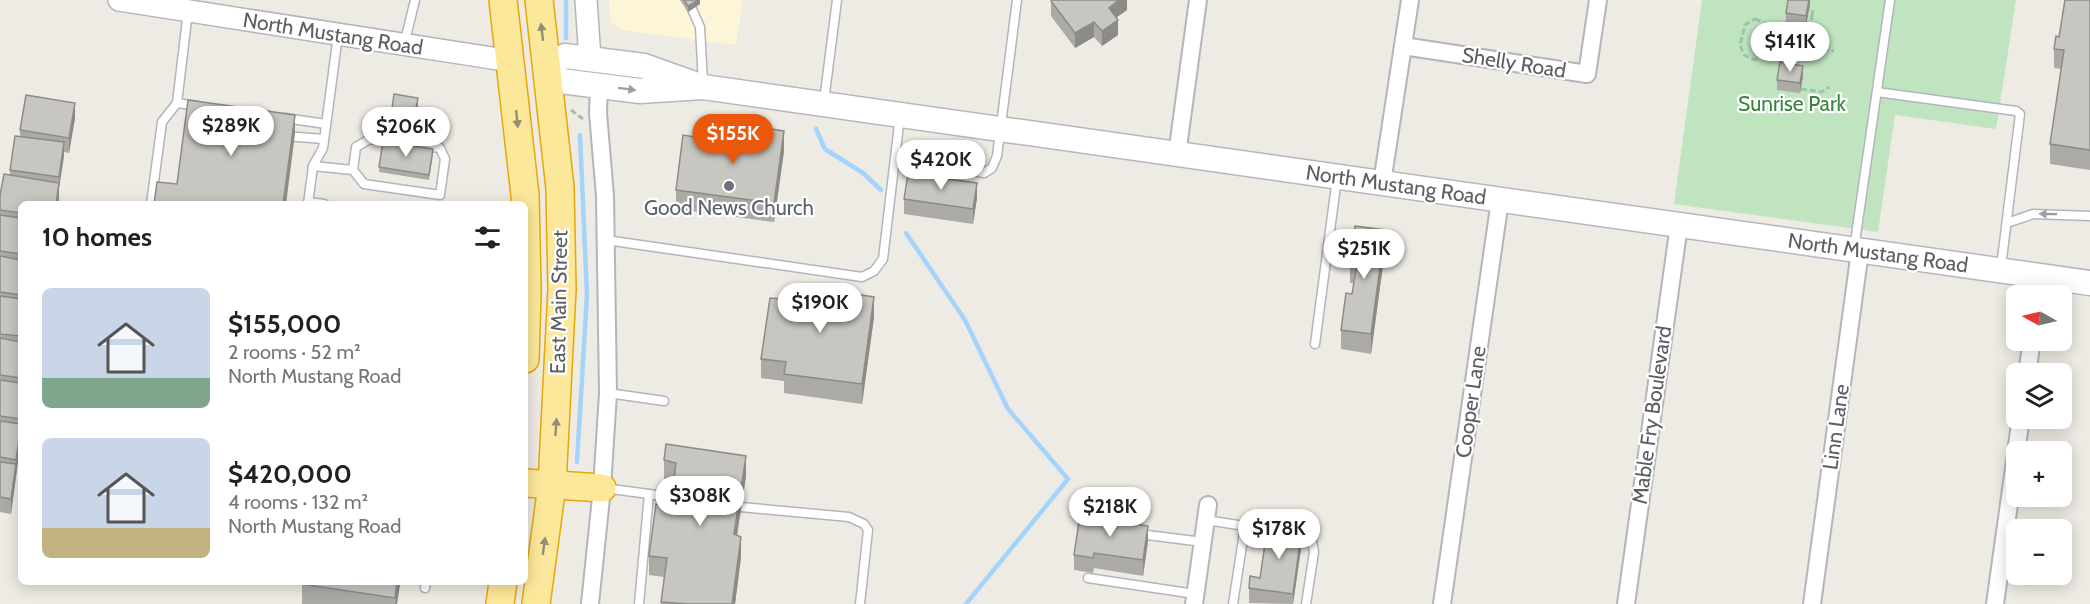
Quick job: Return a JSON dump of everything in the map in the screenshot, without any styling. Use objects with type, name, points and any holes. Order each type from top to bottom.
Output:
[{"type":"highway","name":"East Main Street","points":[[503,0],[525,201]]},
{"type":"highway","name":"East Main Street","points":[[536,604],[552,485],[562,289],[560,188],[538,0]]},
{"type":"highway","points":[[511,61],[546,65]]},
{"type":"highway","points":[[528,483],[602,488]]},
{"type":"highway","points":[[500,604],[503,585]]},
{"type":"main road","name":"North Mustang Road","points":[[703,87],[640,91],[561,81],[546,65],[565,56],[644,66],[703,87],[2001,271],[2036,285]]},
{"type":"main road","name":"North Mustang Road","points":[[2056,285],[2090,283]]},
{"type":"street","name":"North Mustang Road","points":[[119,0],[511,61]]},
{"type":"street","points":[[586,0],[590,59]]},
{"type":"street","points":[[1177,154],[1198,0]]},
{"type":"street","points":[[1382,183],[1410,0]]},
{"type":"street","name":"Shelly Road","points":[[1403,46],[1587,74],[1598,0]]},
{"type":"street","points":[[590,604],[602,488],[608,393],[606,240],[598,113],[599,86]]},
{"type":"street","name":"Cooper Lane","points":[[1442,604],[1500,200]]},
{"type":"street","name":"Mable Fry Boulevard","points":[[1626,604],[1679,225]]},
{"type":"street","name":"Linn Lane","points":[[1812,604],[1857,250]]},
{"type":"street","points":[[1995,604],[2008,507]]},
{"type":"street","points":[[1195,599],[1207,513]]},
{"type":"lane","points":[[404,46],[415,0]]},
{"type":"lane","points":[[688,0],[700,27],[703,87]]},
{"type":"lane","points":[[823,105],[837,0]]},
{"type":"lane","points":[[896,156],[984,173],[992,168],[997,156],[1017,0]]},
{"type":"lane","points":[[1857,250],[1890,0]]},
{"type":"lane","points":[[151,201],[162,122],[177,103],[188,11]]},
{"type":"lane","points":[[308,201],[313,166],[324,139],[339,34]]},
{"type":"lane","points":[[1877,92],[2016,111],[2020,114],[2001,271]]},
{"type":"lane","points":[[177,103],[209,107]]},
{"type":"lane","points":[[606,240],[862,277],[874,271],[883,259],[900,115]]},
{"type":"lane","points":[[273,116],[326,124]]},
{"type":"lane","points":[[279,135],[324,139]]},
{"type":"lane","points":[[313,166],[352,170],[364,184],[442,200],[445,159],[440,148],[370,140],[356,147],[352,170]]},
{"type":"lane","points":[[1315,344],[1337,177]]},
{"type":"lane","points":[[2007,223],[2033,213],[2090,216]]},
{"type":"lane","points":[[608,393],[664,401]]},
{"type":"lane","points":[[602,488],[674,498]]},
{"type":"lane","points":[[639,604],[649,494]]},
{"type":"lane","points":[[741,507],[849,517],[864,524],[868,530],[860,604]]},
{"type":"lane","points":[[1207,513],[1245,526],[1305,535],[1312,541],[1314,552],[1306,604]]},
{"type":"lane","points":[[1233,604],[1245,526]]},
{"type":"lane","points":[[1127,532],[1203,542]]},
{"type":"lane","points":[[1088,578],[1195,599]]},
{"type":"path","points":[[1807,47],[1813,7]]},
{"type":"path","points":[[1780,43],[1768,24],[1755,19],[1745,25],[1741,48],[1746,57],[1758,59],[1775,49],[1780,43],[1788,13]]},
{"type":"path","points":[[1780,43],[1834,51]]},
{"type":"path","points":[[1801,89],[1822,92],[1829,87]]},
{"type":"shaded area","points":[[609,0],[743,0],[736,45],[622,30],[610,22]]},
{"type":"green space","name":"Sunrise Park","points":[[1702,0],[2016,0],[1996,129],[1895,115],[1878,232],[1674,204]]},
{"type":"building","points":[[684,0],[699,0],[688,6]]},
{"type":"building","points":[[1052,0],[1119,0],[1109,8],[1118,20],[1102,31],[1094,22],[1075,33]]},
{"type":"building","points":[[1788,0],[1809,0],[1806,16],[1786,13]]},
{"type":"building","points":[[2065,0],[2090,0],[2090,150],[2050,144],[2064,50],[2054,49],[2056,36],[2059,37]]},
{"type":"building","points":[[1780,62],[1803,66],[1800,83],[1777,80]]},
{"type":"building","points":[[394,94],[418,98],[415,113],[392,109]]},
{"type":"building","points":[[26,95],[75,103],[69,138],[20,130]]},
{"type":"building","points":[[188,100],[295,115],[283,201],[154,201],[157,182],[177,184]]},
{"type":"building","name":"Good News Church","points":[[737,124],[784,131],[774,203],[676,190],[683,135],[735,143]]},
{"type":"building","points":[[15,136],[64,142],[59,177],[10,170]]},
{"type":"building","points":[[383,141],[433,149],[429,175],[379,167]]},
{"type":"building","points":[[4,174],[59,183],[56,201],[18,201],[18,213],[0,210]]},
{"type":"building","points":[[908,174],[977,183],[973,209],[904,199]]},
{"type":"building","points":[[0,215],[18,218],[18,254],[0,251]]},
{"type":"building","points":[[1355,226],[1385,230],[1371,334],[1341,330],[1346,293],[1352,294],[1357,264],[1350,263]]},
{"type":"building","points":[[0,256],[18,259],[18,295],[0,292]]},
{"type":"building","points":[[798,285],[874,297],[862,384],[784,374],[786,362],[761,359],[770,298],[795,300]]},
{"type":"building","points":[[0,296],[18,299],[18,336],[0,334]]},
{"type":"building","points":[[0,338],[18,341],[18,378],[0,375]]},
{"type":"building","points":[[0,380],[18,383],[18,419],[0,416]]},
{"type":"building","points":[[0,421],[18,424],[16,460],[0,457]]},
{"type":"building","points":[[666,444],[746,456],[734,534],[741,537],[732,604],[661,602],[667,558],[649,556],[656,504],[671,505],[676,463],[664,460]]},
{"type":"building","points":[[0,462],[16,464],[11,499],[0,497]]},
{"type":"building","points":[[1080,515],[1148,526],[1143,560],[1094,553],[1093,558],[1074,555]]},
{"type":"building","points":[[1268,523],[1302,527],[1293,594],[1249,588],[1250,576],[1260,578]]},
{"type":"building","points":[[309,585],[397,585],[395,598]]},
{"type":"waterway","points":[[566,0],[566,38]]},
{"type":"waterway","points":[[816,129],[825,149],[863,173],[881,190]]},
{"type":"waterway","points":[[577,462],[587,295],[580,135]]},
{"type":"waterway","points":[[906,233],[965,320],[1008,409],[1068,479],[966,604]]},
{"type":"place","name":"Good News Church","points":[[729,186]]}]
